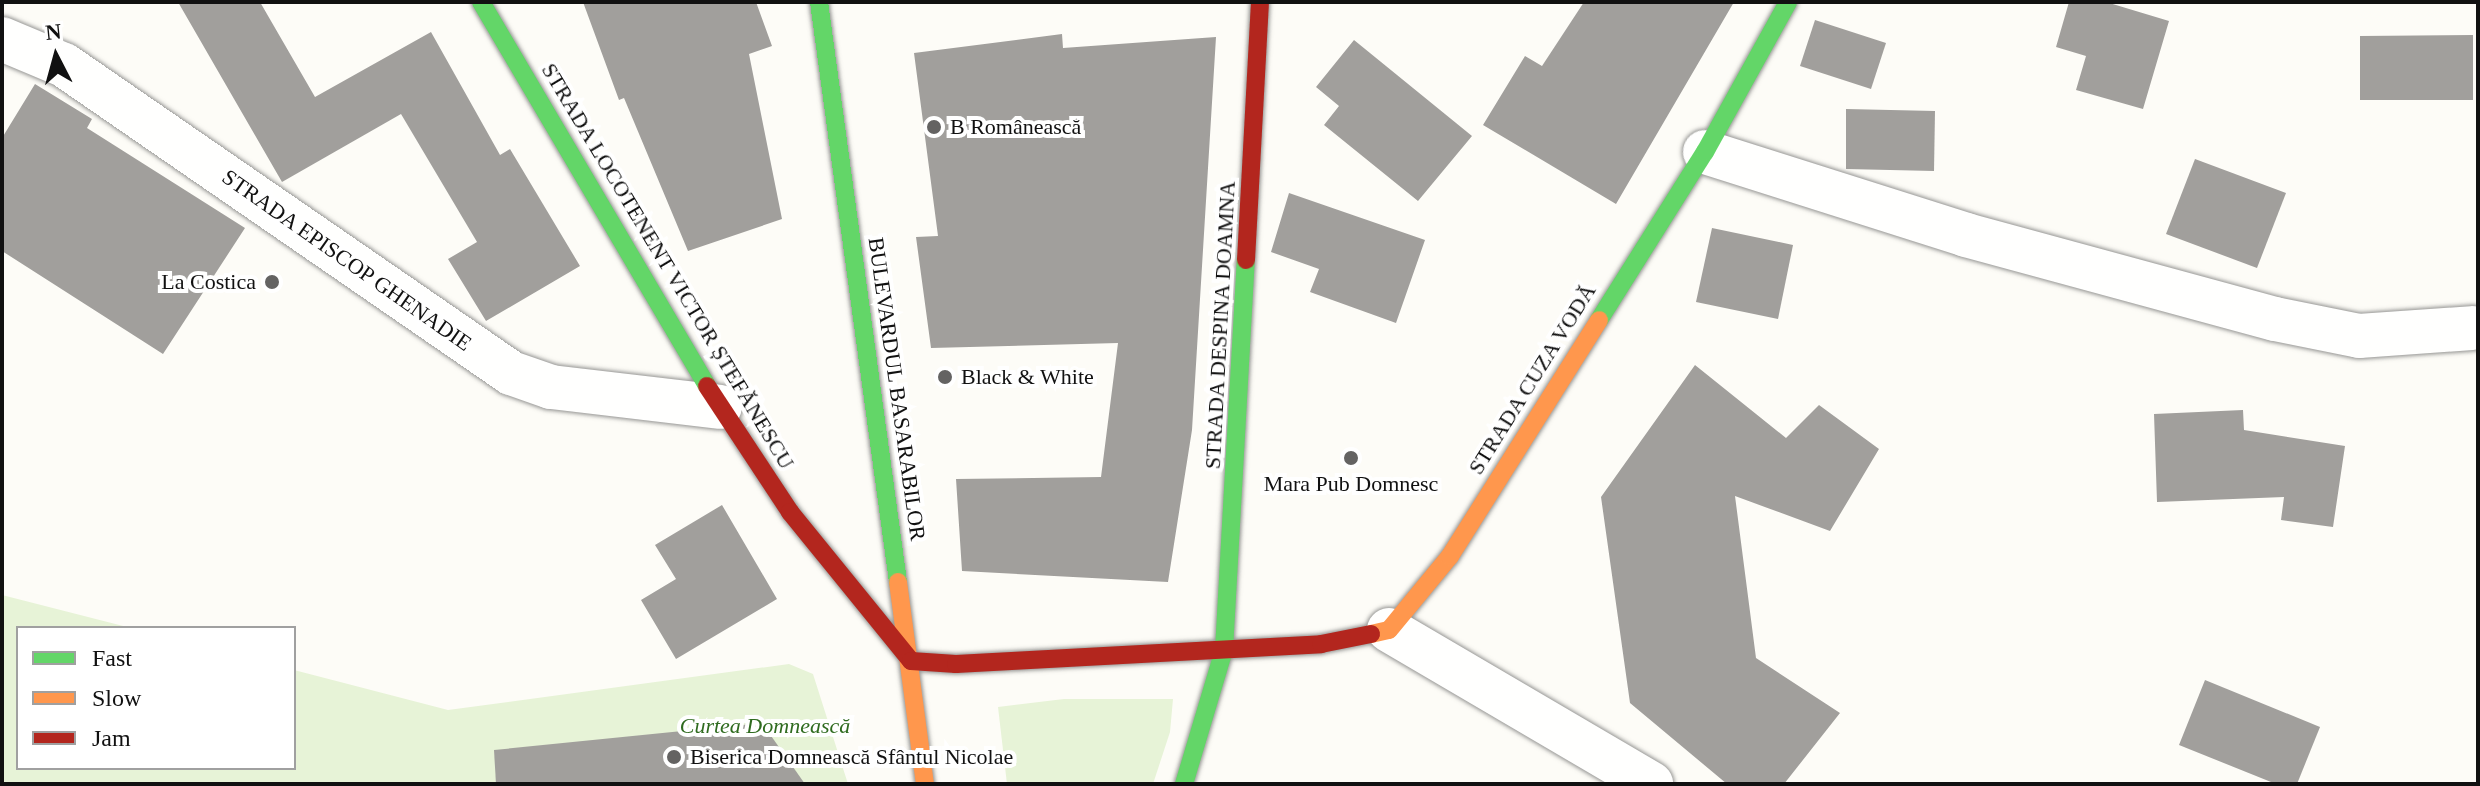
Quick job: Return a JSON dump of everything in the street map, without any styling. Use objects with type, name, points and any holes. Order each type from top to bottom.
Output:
[{"type":"street","name":"STRADA LOCOTENENT VICTOR ȘTEFĂNESCU","points":[[481,2],[720,407],[790,512],[911,661]]},
{"type":"street","name":"BULEVARDUL BASARABILOR","points":[[819,2],[911,661],[925,784]]},
{"type":"street","name":"STRADA DESPINA DOAMNA","points":[[1184,784],[1224,650],[1260,2]]},
{"type":"street","name":"STRADA CUZA VODĂ","points":[[1389,630],[1450,556],[1705,152],[1788,2]]},
{"type":"street","name":"STRADA EPISCOP GHENADIE","points":[[2,39],[64,65],[511,373],[551,387],[720,407]]},
{"type":"street","points":[[1705,152],[1966,235],[2275,319],[2359,336],[2472,328]]},
{"type":"street","points":[[911,661],[956,664],[1321,644],[1389,630],[1651,784]]},
{"type":"green space","name":"Curtea Domnească","points":[[2,595],[123,626],[16,626],[16,770],[296,770],[296,671],[448,710],[789,664],[813,674],[848,784],[2,784]]},
{"type":"green space","points":[[1064,699],[1173,699],[1170,732],[1153,784],[1007,784],[998,707]]},
{"type":"building","points":[[178,2],[260,2],[315,97],[431,32],[500,155],[510,149],[580,266],[486,321],[448,259],[477,242],[401,114],[282,182]]},
{"type":"building","points":[[583,2],[756,2],[772,46],[749,54],[782,219],[688,251],[624,98],[619,100]]},
{"type":"building","points":[[1584,2],[1734,2],[1616,204],[1483,125],[1525,56],[1542,66]]},
{"type":"building","points":[[2069,2],[2106,2],[2169,21],[2143,109],[2076,90],[2086,56],[2056,47]]},
{"type":"building","points":[[1815,20],[1886,43],[1871,89],[1800,66]]},
{"type":"building","points":[[1062,34],[1063,48],[1216,37],[1192,430],[1168,582],[962,571],[956,479],[1101,477],[1118,343],[931,348],[916,237],[938,236],[914,53]]},
{"type":"building","points":[[2473,35],[2473,100],[2360,100],[2360,36]]},
{"type":"building","points":[[1354,40],[1472,136],[1418,201],[1324,125],[1339,106],[1316,87]]},
{"type":"building","points":[[35,84],[92,119],[87,128],[245,228],[163,354],[2,251],[2,138]]},
{"type":"building","points":[[1846,109],[1935,111],[1934,171],[1846,169]]},
{"type":"building","points":[[2195,159],[2286,193],[2257,268],[2166,234]]},
{"type":"building","points":[[1289,193],[1425,240],[1396,323],[1310,292],[1319,269],[1271,252]]},
{"type":"building","points":[[1712,228],[1793,245],[1778,319],[1696,302]]},
{"type":"building","points":[[1695,365],[1786,438],[1819,405],[1879,449],[1830,531],[1735,496],[1756,658],[1840,713],[1784,784],[1727,784],[1630,703],[1601,497]]},
{"type":"building","points":[[2243,410],[2244,430],[2345,446],[2333,527],[2281,520],[2284,497],[2157,502],[2154,414]]},
{"type":"building","points":[[722,505],[777,599],[676,659],[641,600],[676,579],[655,545]]},
{"type":"building","points":[[2205,680],[2320,727],[2297,784],[2276,784],[2179,745]]},
{"type":"building","name":"Biserica Domnească Sfântul Nicolae","points":[[762,723],[805,784],[496,784],[494,750]]},
{"type":"traffic: fast","points":[[481,2],[707,386]]},
{"type":"traffic: fast","points":[[819,2],[898,582]]},
{"type":"traffic: fast","points":[[1599,320],[1705,152],[1788,2]]},
{"type":"traffic: fast","points":[[1184,784],[1224,650],[1246,260]]},
{"type":"traffic: slow","points":[[1371,634],[1389,630],[1450,556],[1599,320]]},
{"type":"traffic: slow","points":[[898,582],[925,784]]},
{"type":"traffic: jam","points":[[1246,260],[1260,2]]},
{"type":"traffic: jam","points":[[707,386],[790,512],[911,661]]},
{"type":"traffic: jam","points":[[911,661],[956,664],[1321,644],[1371,634]]},
{"type":"place","name":"B Românească","points":[[934,127]]},
{"type":"place","name":"La Costica","points":[[272,282]]},
{"type":"place","name":"Black & White","points":[[945,377]]},
{"type":"place","name":"Mara Pub Domnesc","points":[[1351,458]]},
{"type":"place","name":"Biserica Domnească Sfântul Nicolae","points":[[674,757]]}]
